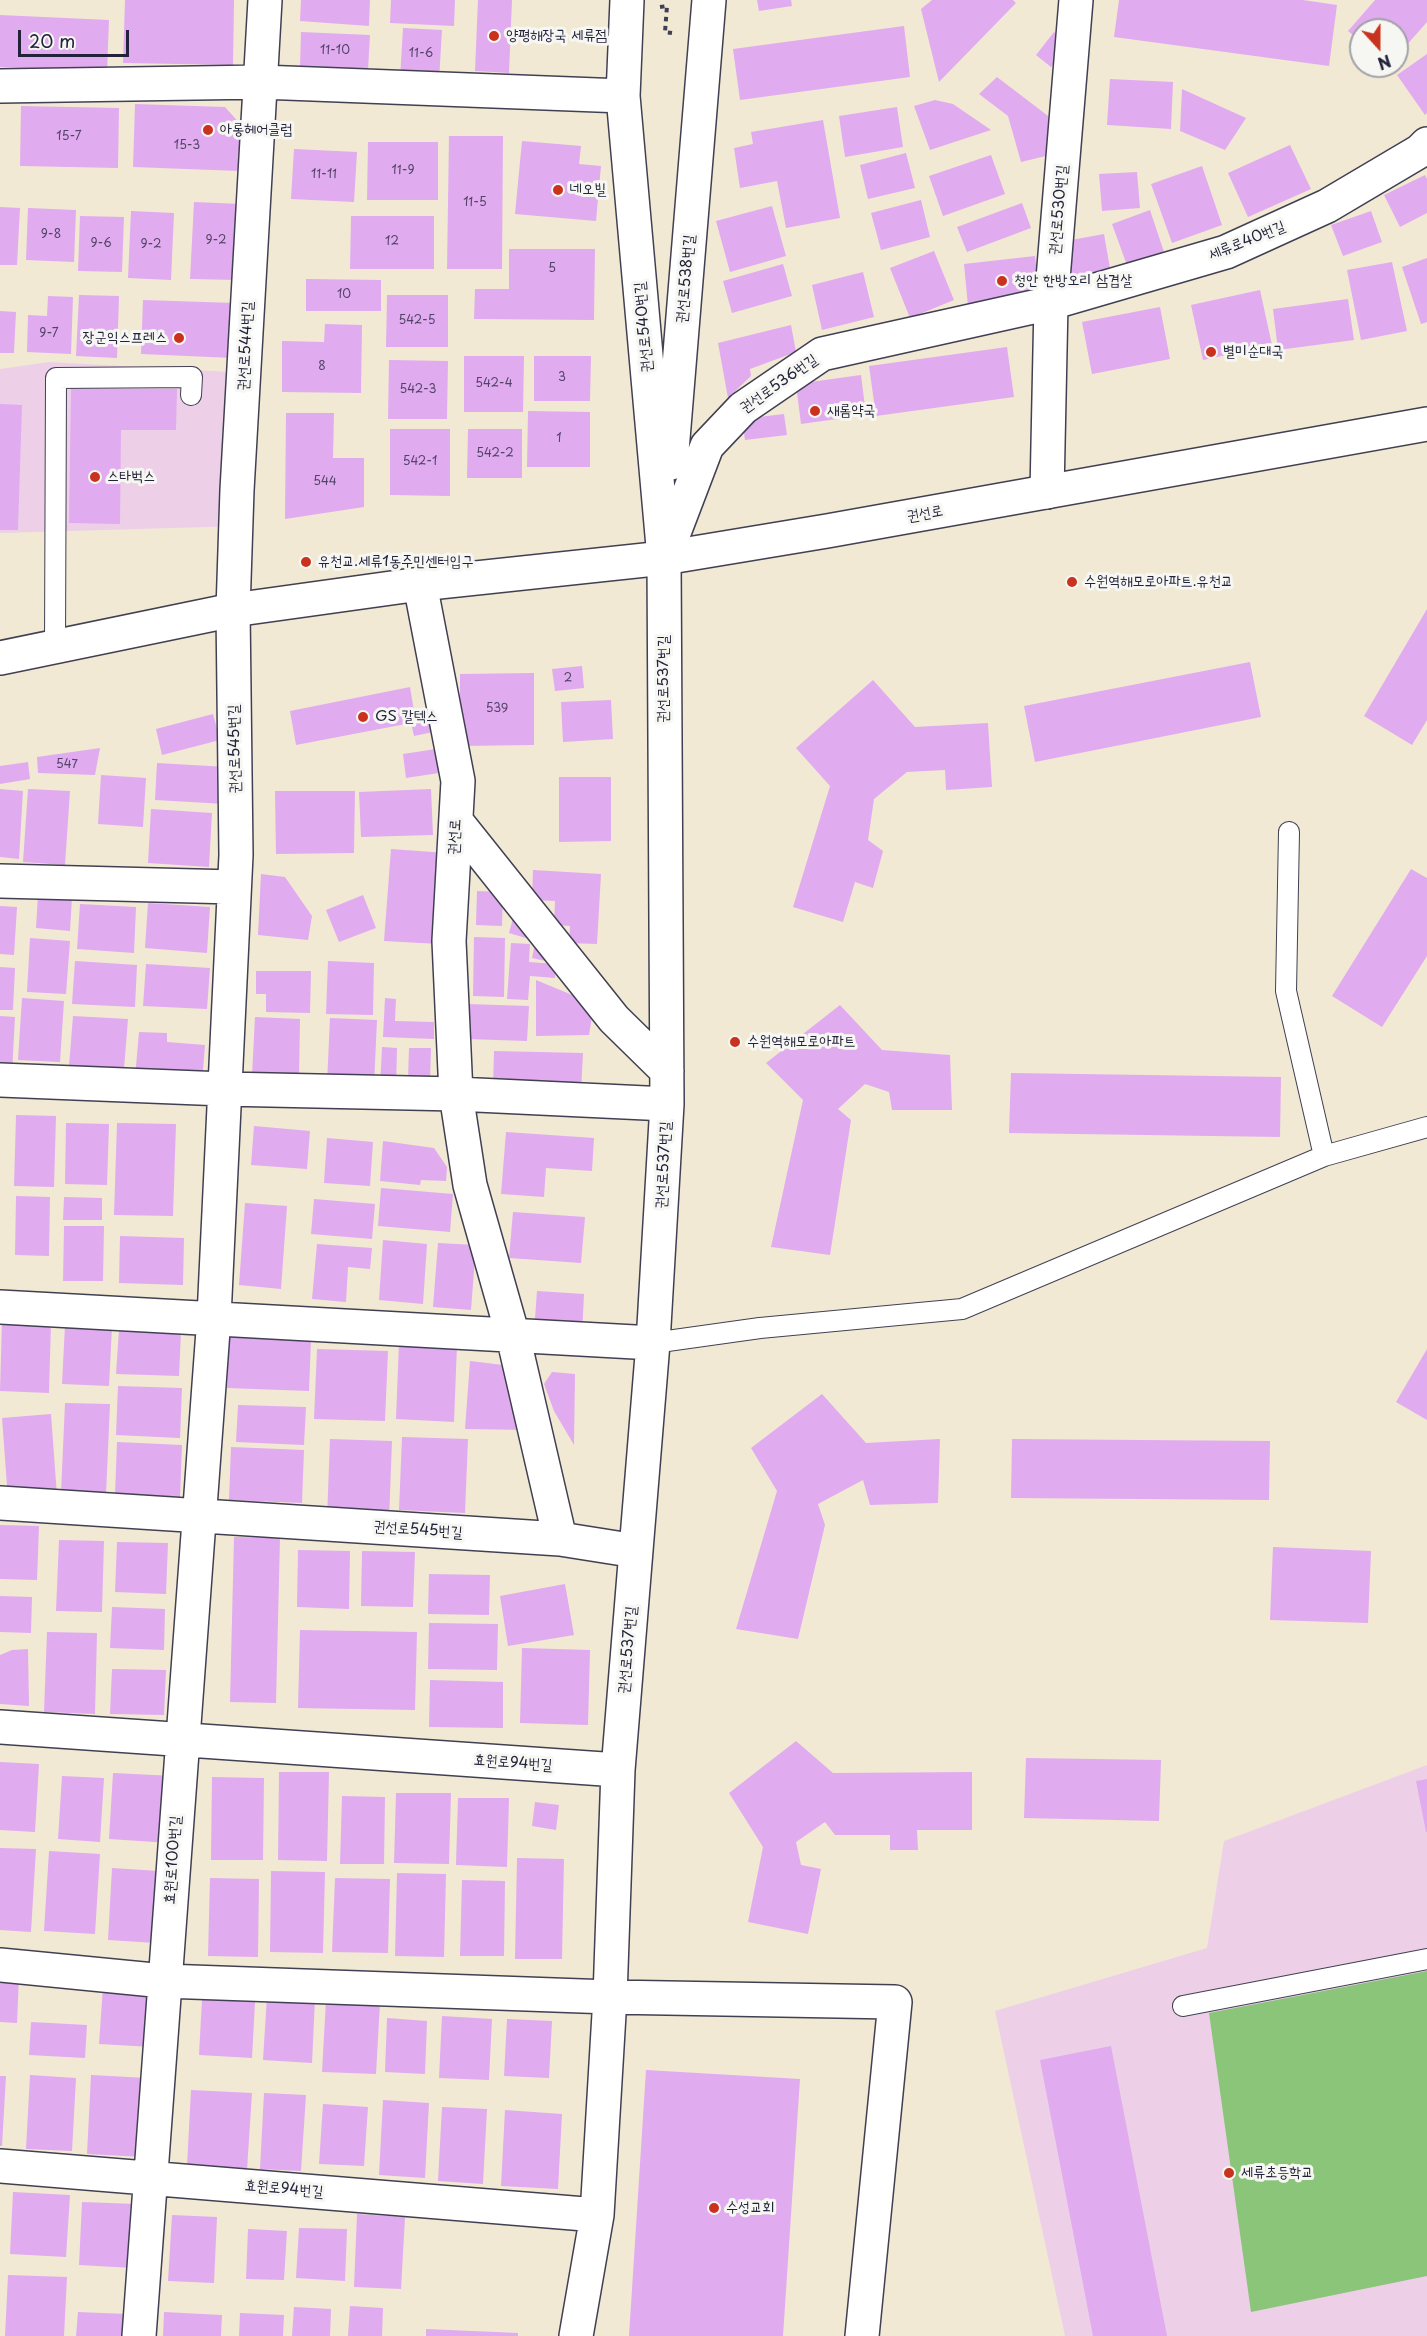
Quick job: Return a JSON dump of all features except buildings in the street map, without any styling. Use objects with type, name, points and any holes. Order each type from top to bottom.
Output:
[{"type":"street","name":"권선로544번길","points":[[233,610],[237,490],[265,0]]},
{"type":"street","name":"권선로538번길","points":[[664,558],[709,0]]},
{"type":"street","name":"권선로530번길","points":[[1047,492],[1052,303],[1076,0]]},
{"type":"street","name":"권선로540번길","points":[[627,5],[623,96],[664,558]]},
{"type":"street","points":[[0,86],[261,82],[623,96]]},
{"type":"street","name":"세류로40번길","points":[[1052,303],[1226,252],[1327,206],[1420,151],[1427,144]]},
{"type":"street","name":"권선로536번길","points":[[664,558],[707,446],[743,408],[822,354],[1052,303]]},
{"type":"street","name":"권선로","points":[[0,658],[233,610],[420,584],[664,558],[1427,424]]},
{"type":"street","name":"권선로537번길","points":[[618,1770],[653,1342],[667,1104],[664,558]]},
{"type":"street","name":"권선로","points":[[420,584],[458,781],[449,941],[456,1094]]},
{"type":"street","name":"권선로545번길","points":[[182,1740],[214,1317],[236,855],[233,610]]},
{"type":"street","points":[[456,821],[614,1019],[667,1071]]},
{"type":"street","points":[[0,881],[234,887]]},
{"type":"street","points":[[0,1080],[224,1089],[456,1094],[667,1104]]},
{"type":"street","points":[[456,1094],[470,1185],[513,1336],[560,1539]]},
{"type":"street","points":[[0,1307],[653,1342]]},
{"type":"street","name":"권선로545번길","points":[[0,1503],[560,1539],[636,1551]]},
{"type":"street","points":[[0,1727],[182,1740]]},
{"type":"street","name":"효원로94번길","points":[[182,1740],[618,1770]]},
{"type":"street","name":"효원로100번길","points":[[139,2336],[182,1740]]},
{"type":"street","points":[[576,2336],[597,2215],[610,1996],[618,1770]]},
{"type":"street","points":[[0,1965],[164,1981],[610,1996],[896,2002],[862,2336]]},
{"type":"street","points":[[0,2166],[151,2178]]},
{"type":"street","name":"효원로94번길","points":[[151,2178],[597,2215]]},
{"type":"lane","points":[[55,646],[56,378],[192,376],[191,395]]},
{"type":"lane","points":[[1289,832],[1286,991],[1324,1156]]},
{"type":"lane","points":[[653,1342],[760,1328],[962,1309],[1324,1156],[1427,1127]]},
{"type":"lane","points":[[1183,2006],[1427,1959]]},
{"type":"path","points":[[627,5],[667,6],[665,32],[706,34]]},
{"type":"shaded area","points":[[49,362],[249,373],[242,526],[0,533],[0,369]]},
{"type":"shaded area","name":"세류초등학교","points":[[1427,1765],[1427,2336],[1065,2336],[995,2011],[1207,1948],[1224,1841]]},
{"type":"green space","points":[[1427,1971],[1427,2276],[1251,2312],[1209,2013]]},
{"type":"place","name":"양평해장국 세류점","points":[[494,36]]},
{"type":"place","name":"아롱헤어클럽","points":[[208,130]]},
{"type":"place","name":"네오빌","points":[[558,190]]},
{"type":"place","name":"청안 한방오리 삼겹살","points":[[1002,281]]},
{"type":"place","name":"장군익스프레스","points":[[179,338]]},
{"type":"place","name":"별미순대국","points":[[1211,352]]},
{"type":"place","name":"새롬약국","points":[[815,411]]},
{"type":"place","name":"스타벅스","points":[[95,477]]},
{"type":"place","name":"유천교.세류1동주민센터입구","points":[[306,562]]},
{"type":"place","name":"수원역해모로아파트.유천교","points":[[1072,582]]},
{"type":"place","name":"GS 칼텍스","points":[[363,717]]},
{"type":"place","name":"수원역해모로아파트","points":[[735,1042]]},
{"type":"place","name":"세류초등학교","points":[[1229,2173]]},
{"type":"place","name":"수성교회","points":[[714,2208]]}]
